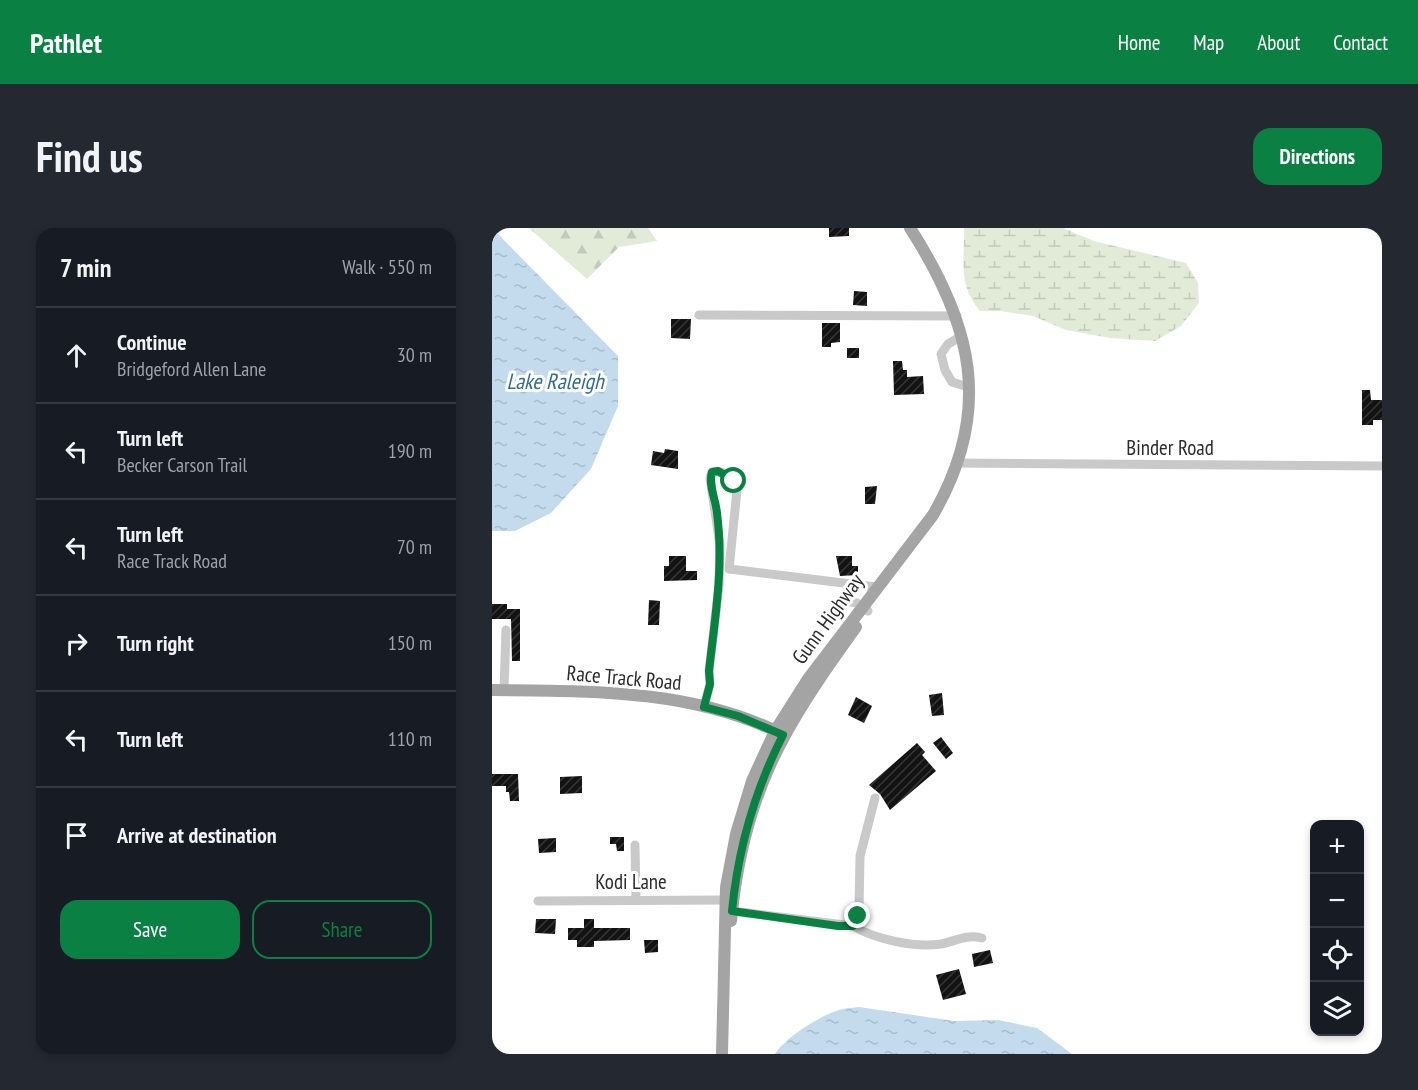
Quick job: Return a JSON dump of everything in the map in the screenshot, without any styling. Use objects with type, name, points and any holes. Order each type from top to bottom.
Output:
[{"type":"main road","name":"Gunn Highway","points":[[722,1054],[725,900],[740,817],[758,767],[808,679],[865,609],[876,587],[919,535],[940,502],[957,462],[965,427],[968,387],[962,336],[957,316],[936,270],[910,228]]},
{"type":"main road","points":[[865,609],[919,535]]},
{"type":"main road","name":"Race Track Road","points":[[498,690],[625,693],[704,707],[779,733]]},
{"type":"main road","points":[[725,965],[737,870],[752,809],[779,733]]},
{"type":"street","points":[[699,315],[957,316]]},
{"type":"street","points":[[962,336],[948,344],[941,354],[945,370],[952,382],[968,387]]},
{"type":"street","name":"Binder Road","points":[[957,462],[1382,466]]},
{"type":"street","points":[[704,707],[710,684],[709,671],[719,585],[717,511],[710,478],[712,472],[718,471],[734,481],[737,490],[729,569],[876,587]]},
{"type":"street","points":[[841,600],[865,609]]},
{"type":"street","points":[[498,690],[506,630]]},
{"type":"street","points":[[853,926],[859,909],[860,856],[874,798]]},
{"type":"street","points":[[635,845],[636,900]]},
{"type":"street","name":"Kodi Lane","points":[[538,901],[725,900]]},
{"type":"street","points":[[732,911],[853,926],[864,933],[923,944],[940,944],[971,935],[982,938]]},
{"type":"green space","points":[[529,228],[648,228],[657,241],[619,247],[587,279]]},
{"type":"green space","points":[[964,228],[1063,228],[1094,241],[1186,263],[1198,283],[1199,303],[1181,326],[1155,341],[1110,338],[1066,330],[1033,316],[1001,311],[980,311],[965,281]]},
{"type":"water","name":"Lake Raleigh","points":[[492,228],[618,356],[618,406],[591,469],[551,513],[515,531],[492,531]]},
{"type":"water","points":[[859,1007],[954,1021],[998,1020],[1037,1028],[1072,1054],[775,1054],[794,1035],[820,1018],[839,1010]]},
{"type":"building","points":[[829,228],[849,228],[849,236],[829,237]]},
{"type":"building","points":[[854,291],[867,292],[867,306],[853,305]]},
{"type":"building","points":[[671,319],[691,319],[690,339],[671,338]]},
{"type":"building","points":[[822,323],[840,323],[840,342],[831,343],[831,347],[822,347]]},
{"type":"building","points":[[847,348],[859,348],[859,358],[847,358]]},
{"type":"building","points":[[893,361],[902,361],[903,370],[907,370],[907,377],[923,376],[924,394],[894,395]]},
{"type":"building","points":[[1362,390],[1370,390],[1371,400],[1382,400],[1382,420],[1373,420],[1373,425],[1362,425]]},
{"type":"building","points":[[665,449],[678,451],[678,469],[651,465],[653,451],[664,453]]},
{"type":"building","points":[[877,486],[875,504],[865,504],[865,487]]},
{"type":"building","points":[[669,556],[686,556],[686,571],[697,571],[697,580],[664,581],[664,566],[669,566]]},
{"type":"building","points":[[836,556],[852,556],[852,566],[858,566],[858,575],[840,576]]},
{"type":"building","points":[[649,600],[660,601],[659,625],[648,625]]},
{"type":"building","points":[[492,604],[507,604],[507,609],[520,609],[520,661],[512,661],[511,619],[492,619]]},
{"type":"building","points":[[942,693],[944,715],[932,716],[929,695]]},
{"type":"building","points":[[856,697],[872,706],[864,723],[848,715]]},
{"type":"building","points":[[941,737],[953,753],[946,759],[933,743]]},
{"type":"building","points":[[917,743],[925,752],[922,755],[936,771],[890,810],[880,794],[869,785]]},
{"type":"building","points":[[492,774],[518,774],[519,801],[510,801],[506,786],[492,786]]},
{"type":"building","points":[[582,776],[582,793],[560,794],[560,777]]},
{"type":"building","points":[[610,837],[624,837],[624,851],[617,851],[616,844],[610,844]]},
{"type":"building","points":[[556,838],[556,852],[539,853],[538,839]]},
{"type":"building","points":[[536,919],[556,919],[555,934],[535,933]]},
{"type":"building","points":[[584,919],[594,919],[594,928],[630,928],[630,940],[594,941],[594,947],[577,947],[577,940],[568,940],[568,928],[584,928]]},
{"type":"building","points":[[644,940],[658,940],[658,952],[645,953]]},
{"type":"building","points":[[990,950],[993,963],[974,967],[972,954]]},
{"type":"building","points":[[959,969],[966,994],[943,1000],[936,975]]},
{"type":"route","points":[[734,481],[718,471],[712,472],[710,478],[717,511],[720,545],[719,585],[709,671],[710,684],[704,707],[738,716],[783,735],[765,772],[752,809],[737,870],[732,911],[770,914],[838,926],[853,926],[858,916]]}]
